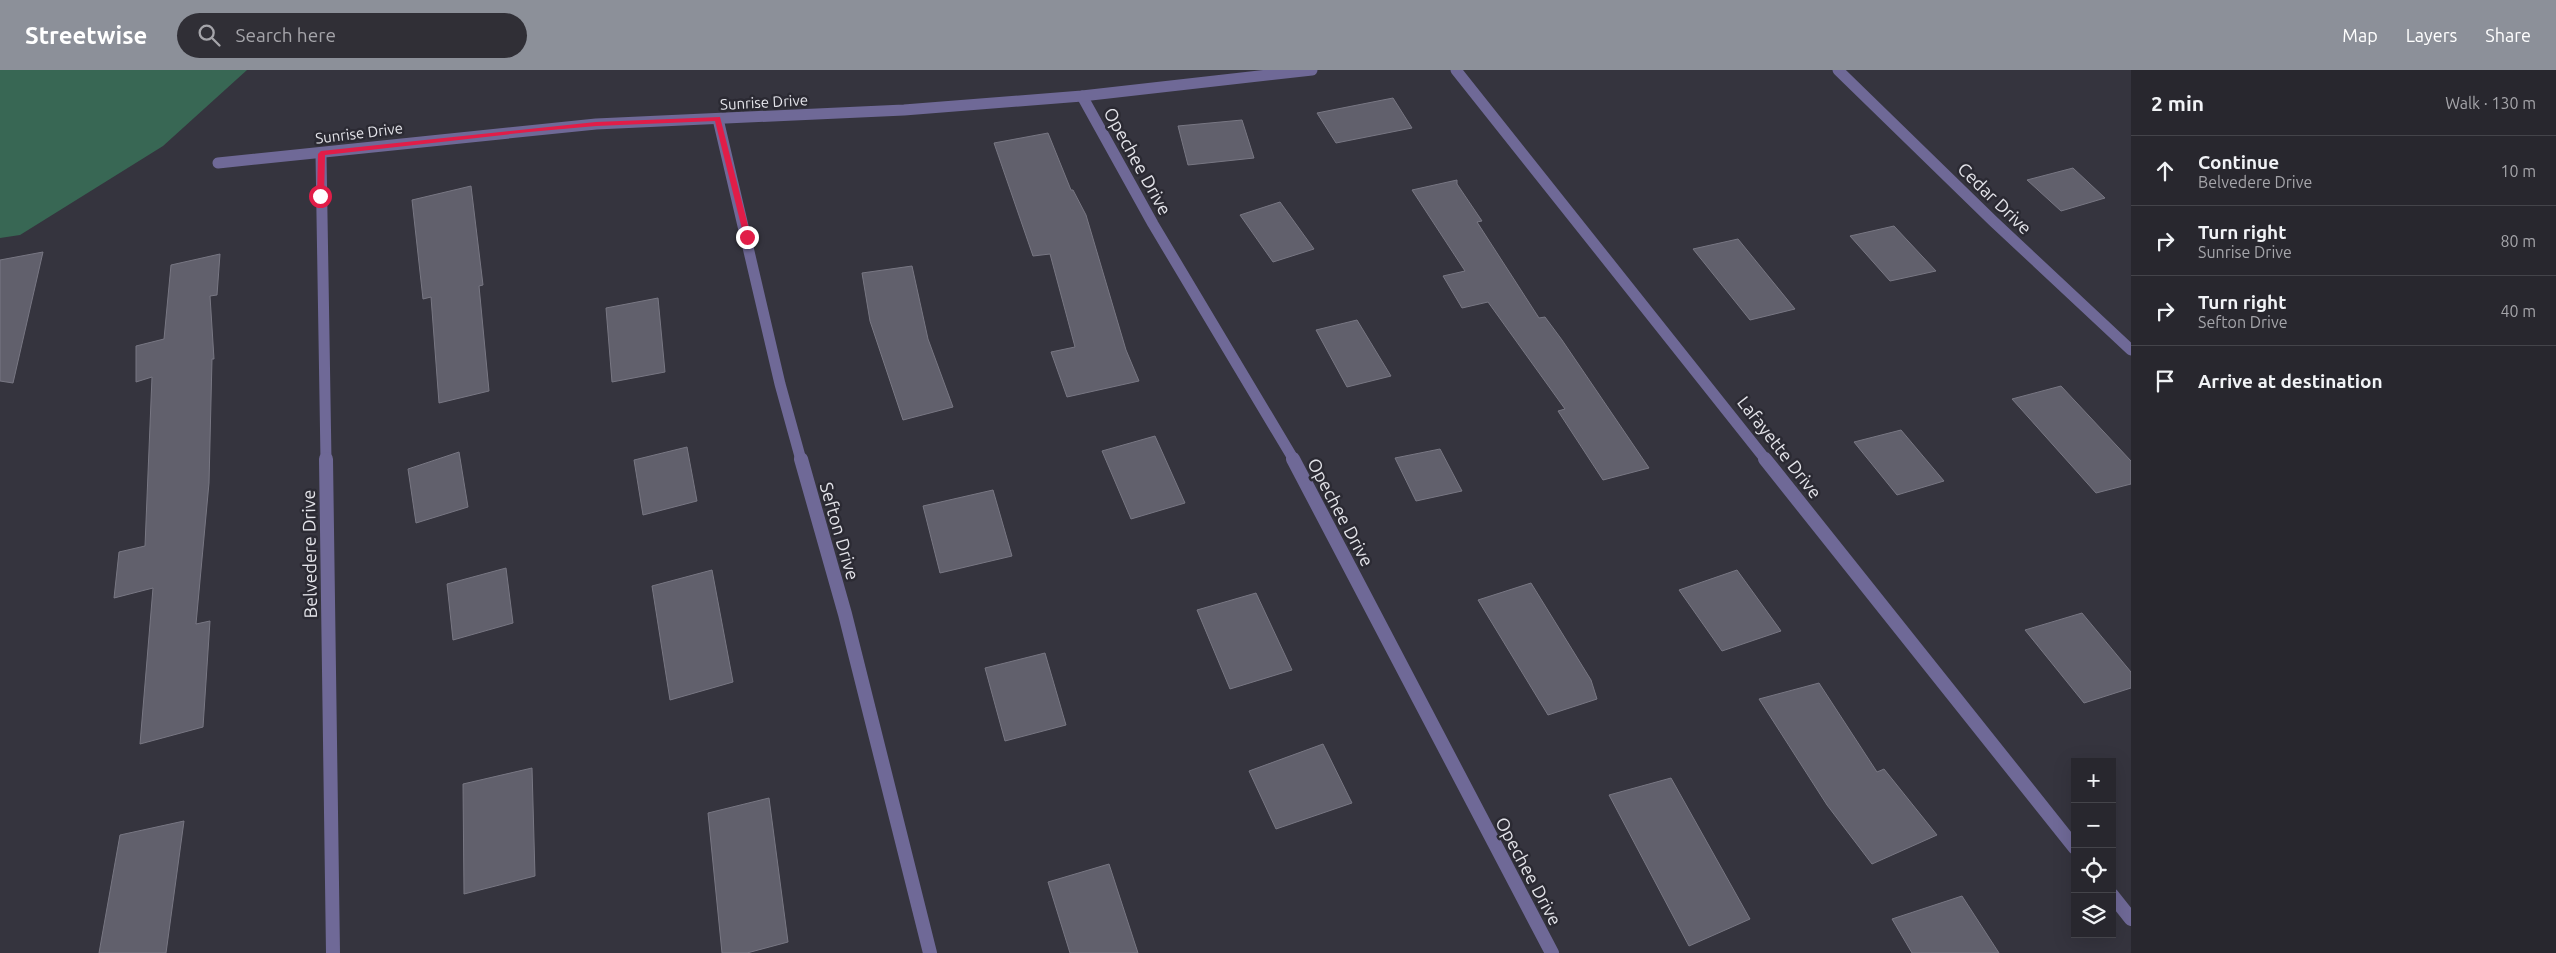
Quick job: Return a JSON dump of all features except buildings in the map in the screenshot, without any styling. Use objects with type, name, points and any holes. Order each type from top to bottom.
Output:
[{"type":"street","name":"Sunrise Drive","points":[[218,163],[321,154],[412,142],[548,128],[904,110],[1082,96],[1312,70]]},
{"type":"street","name":"Lafayette Drive","points":[[1456,70],[2071,843]]},
{"type":"street","name":"Cedar Drive","points":[[1838,70],[1993,221],[2131,350]]},
{"type":"street","name":"Opechee Drive","points":[[1082,96],[1152,224],[1289,450],[1552,953]]},
{"type":"street","name":"Sefton Drive","points":[[718,119],[780,384],[845,614],[930,953]]},
{"type":"street","name":"Belvedere Drive","points":[[321,154],[332,953]]},
{"type":"street","points":[[2116,900],[2131,919]]},
{"type":"green space","points":[[0,70],[247,70],[163,146],[20,235],[0,238]]},
{"type":"route","points":[[320,196],[321,154],[412,142],[596,124],[718,119],[747,237]]}]
